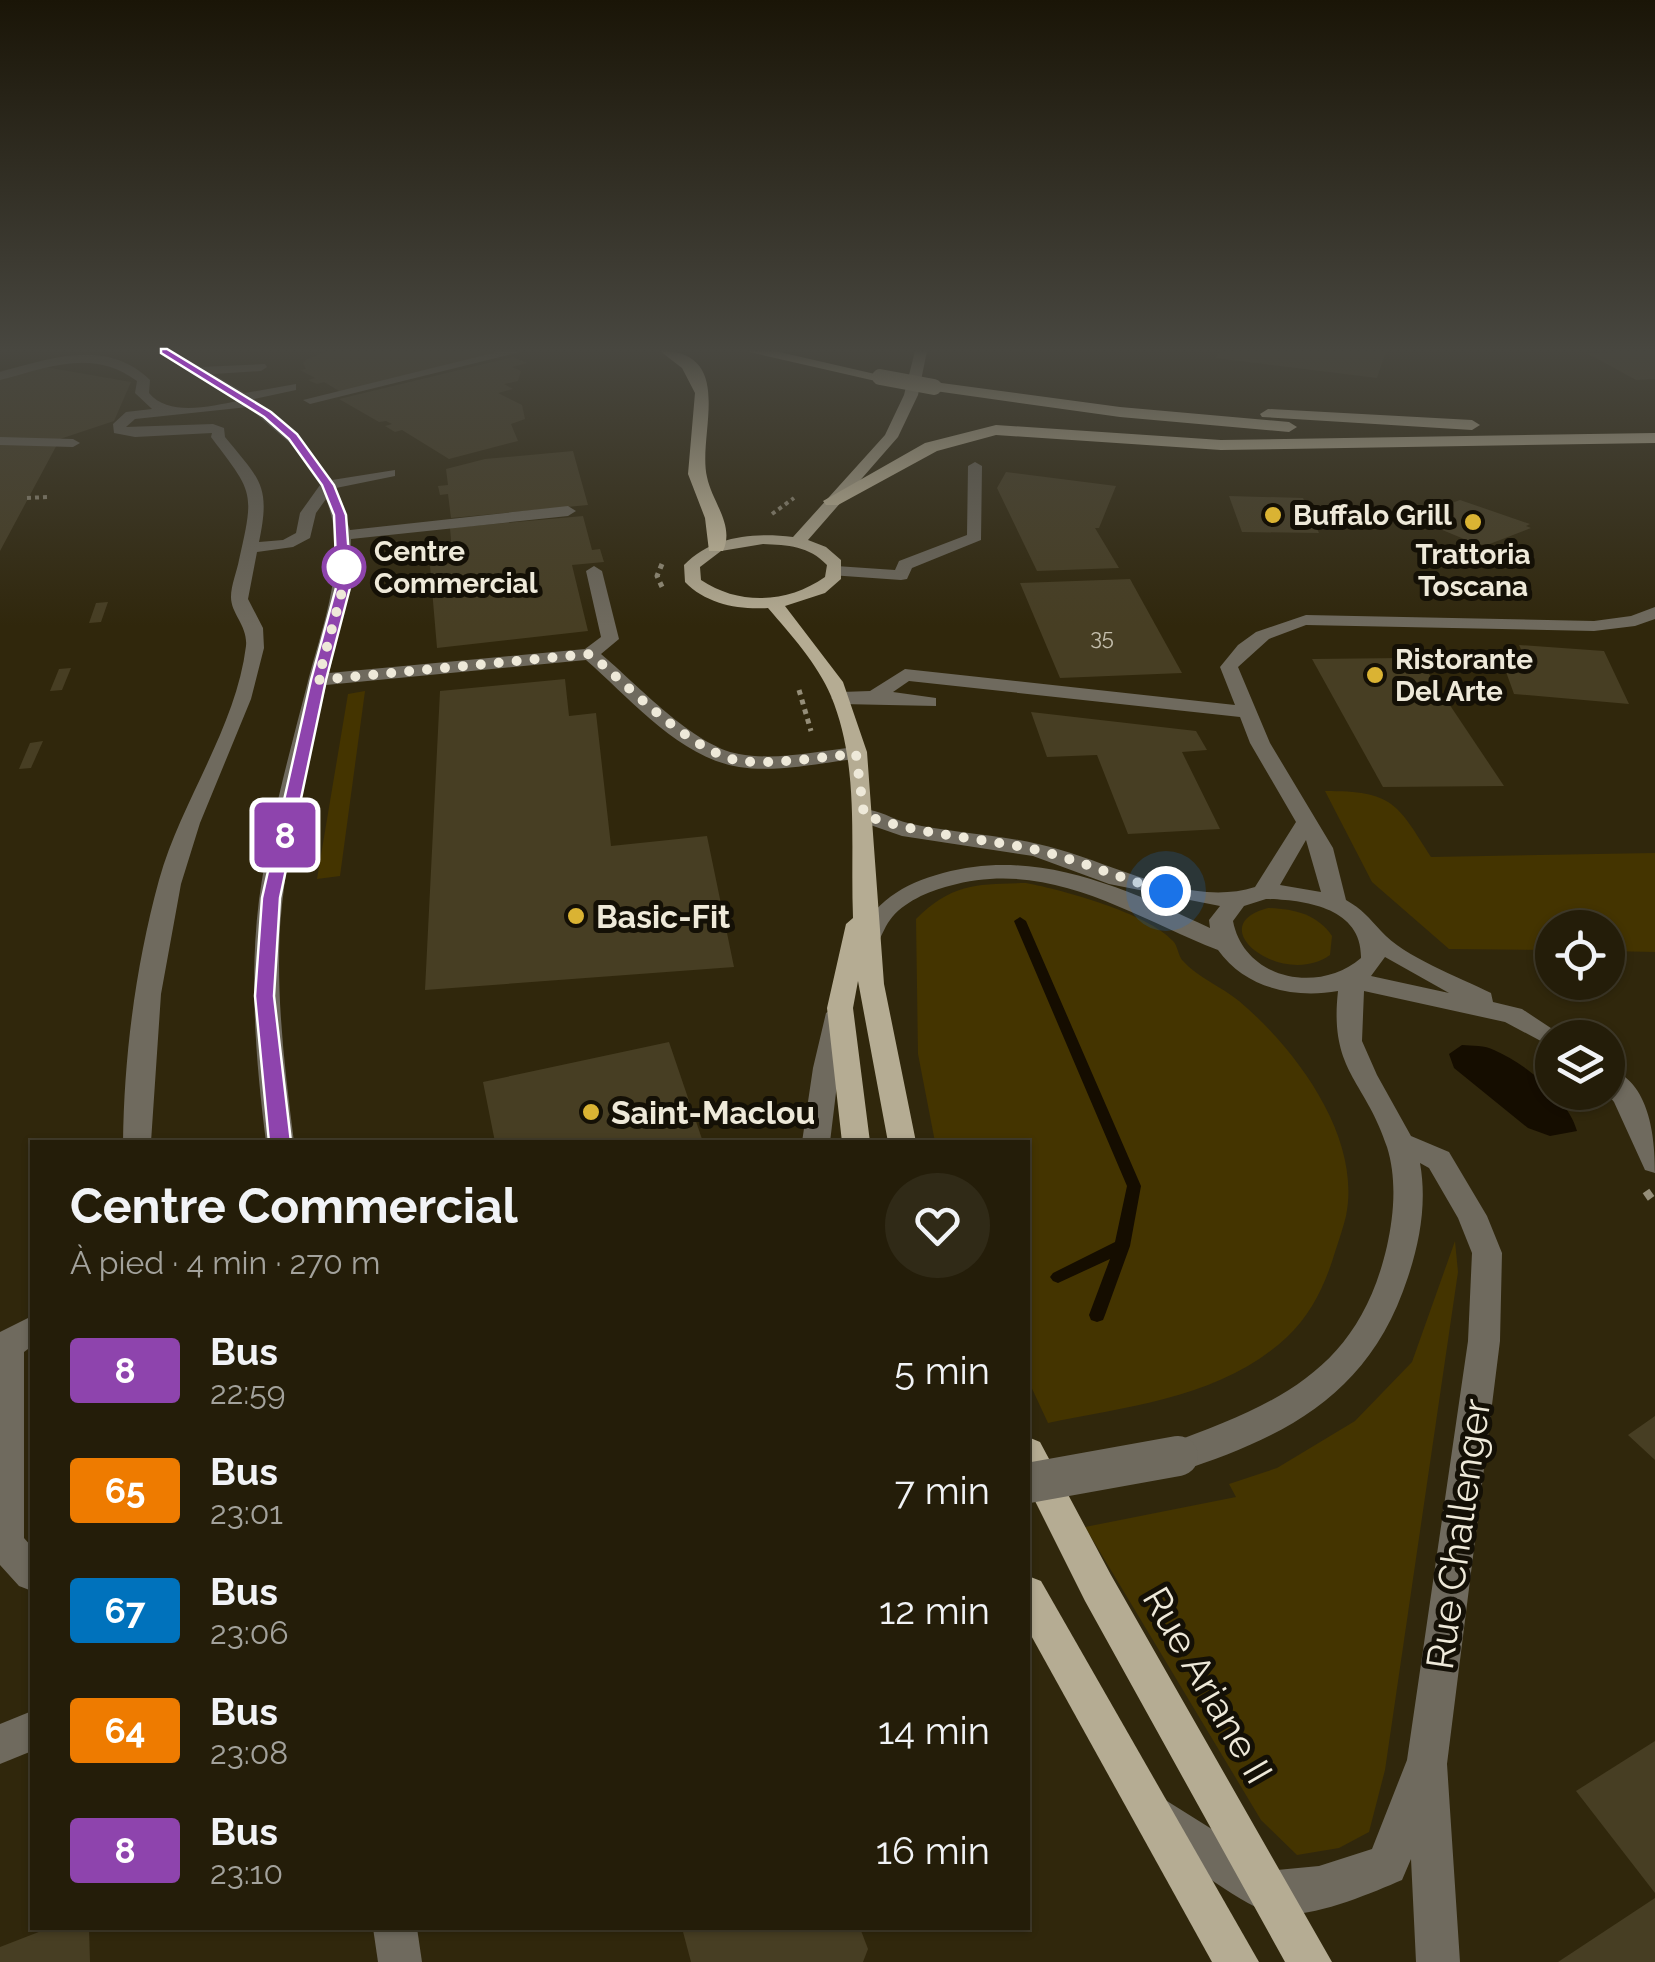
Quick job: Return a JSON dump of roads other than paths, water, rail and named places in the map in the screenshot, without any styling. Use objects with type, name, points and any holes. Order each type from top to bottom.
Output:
[{"type":"highway","points":[[700,443],[696,471],[719,528],[716,547]]},
{"type":"highway","points":[[832,500],[926,447],[943,443]]},
{"type":"highway","points":[[1195,443],[1366,443]]},
{"type":"main road","points":[[798,542],[886,443]]},
{"type":"main road","points":[[763,539],[798,542],[830,557],[836,570],[833,580],[810,594],[772,602],[715,596],[694,582],[692,564],[716,547],[763,539]]},
{"type":"main road","points":[[772,602],[820,660],[841,698],[856,754],[864,815],[866,941],[892,1104],[901,1140]]},
{"type":"main road","points":[[856,1140],[840,1008],[864,900]]},
{"type":"main road","name":"Rue Ariane II","points":[[1030,1457],[1098,1588],[1310,1962]]},
{"type":"main road","points":[[1030,1598],[1237,1962]]},
{"type":"street","points":[[136,1140],[157,941],[180,849],[250,676],[256,644],[256,626],[239,600],[259,504],[252,480],[222,443]]},
{"type":"street","points":[[280,1140],[264,996],[271,898],[318,680],[344,584],[340,515],[328,485],[298,443]]},
{"type":"street","points":[[836,570],[901,575],[905,565],[924,556],[951,552],[975,538],[975,466]]},
{"type":"street","points":[[250,548],[287,544],[304,536],[308,513],[328,485],[390,473]]},
{"type":"street","points":[[343,536],[568,511]]},
{"type":"street","points":[[318,680],[590,654],[610,638],[594,571]]},
{"type":"street","points":[[1335,904],[1322,848],[1305,824],[1228,667],[1258,636],[1306,620],[1594,626],[1635,621],[1655,612]]},
{"type":"street","points":[[590,654],[688,734],[728,758],[774,760],[856,754]]},
{"type":"street","points":[[876,696],[905,675],[1248,712]]},
{"type":"street","points":[[841,698],[876,696],[929,702]]},
{"type":"street","points":[[864,815],[902,828],[1037,850],[1166,891],[1236,902],[1264,892],[1288,892],[1335,904],[1409,962],[1535,1028]]},
{"type":"street","points":[[1264,892],[1305,824]]},
{"type":"street","points":[[866,941],[885,909],[921,888],[949,876],[1020,868],[1072,877],[1224,944],[1245,966],[1279,982],[1318,987],[1352,980],[1513,1015]]},
{"type":"street","points":[[1224,944],[1221,920],[1236,902]]},
{"type":"street","points":[[1030,1483],[1178,1456],[1216,1445],[1279,1418],[1329,1383],[1366,1341],[1390,1294],[1410,1191],[1400,1143],[1349,1045],[1352,980],[1374,962],[1372,936]]},
{"type":"street","points":[[816,1140],[826,1068],[840,1008]]},
{"type":"street","points":[[1625,1096],[1655,1162]]},
{"type":"street","name":"Rue Challenger","points":[[1400,1143],[1439,1160],[1472,1216],[1487,1253],[1484,1341],[1426,1764],[1438,1962]]},
{"type":"street","points":[[13,1340],[3,1547],[30,1571]]},
{"type":"street","points":[[0,1744],[30,1732]]},
{"type":"street","points":[[1151,1812],[1272,1892],[1320,1888],[1387,1865],[1426,1764]]},
{"type":"street","points":[[395,1930],[400,1962]]},
{"type":"waterway","points":[[1020,921],[1134,1186],[1122,1246]]},
{"type":"waterway","points":[[1058,1277],[1122,1246]]},
{"type":"waterway","points":[[1097,1315],[1122,1246]]},
{"type":"place","name":"Buffalo Grill","points":[[1273,515]]},
{"type":"place","name":"Trattoria Toscana","points":[[1473,522]]},
{"type":"place","name":"Centre Commercial","points":[[344,567]]},
{"type":"place","name":"Ristorante Del Arte","points":[[1375,675]]},
{"type":"place","name":"Basic-Fit","points":[[576,916]]},
{"type":"place","name":"Saint-Maclou","points":[[591,1112]]}]
